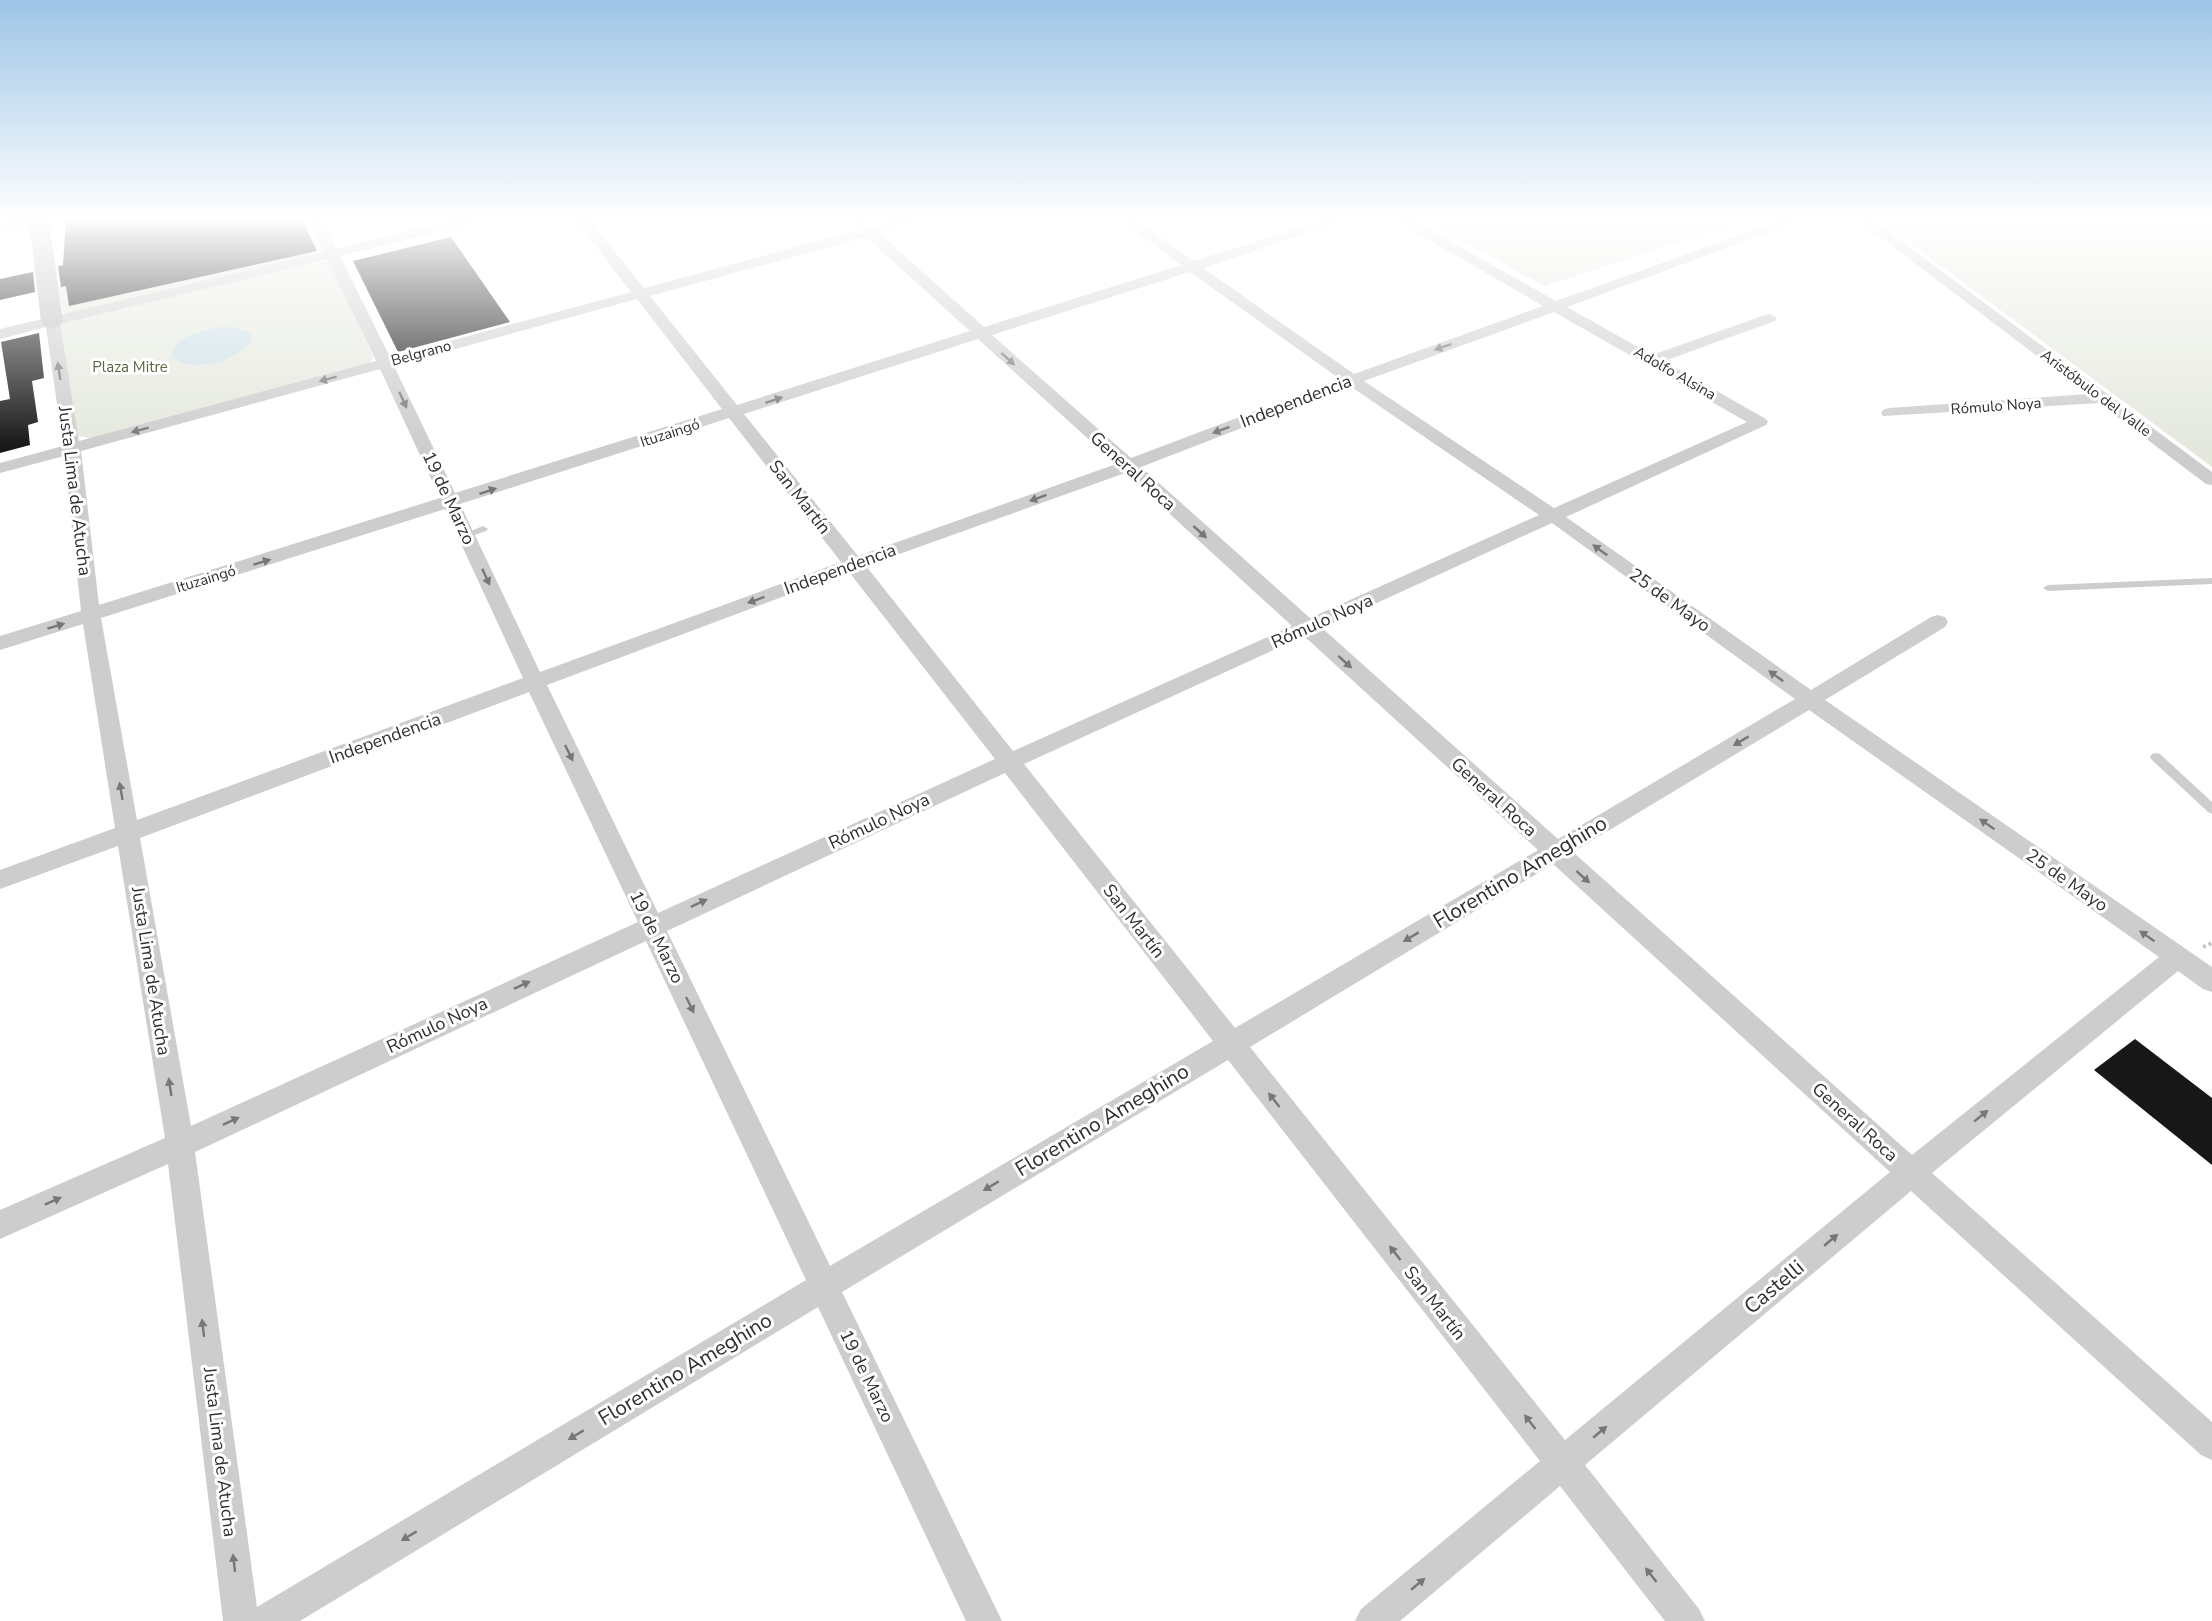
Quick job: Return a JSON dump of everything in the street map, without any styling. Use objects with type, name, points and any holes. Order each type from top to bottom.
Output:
[{"type":"street","points":[[48,296],[52,321]]},
{"type":"street","points":[[0,334],[158,296]]},
{"type":"street","name":"19 de Marzo","points":[[352,296],[451,502],[475,532],[535,682],[984,1621]]},
{"type":"street","name":"Belgrano","points":[[0,468],[634,296]]},
{"type":"street","name":"San Martín","points":[[641,296],[1687,1621]]},
{"type":"street","name":"General Roca","points":[[939,296],[2212,1444]]},
{"type":"street","name":"Ituzaingó","points":[[0,644],[451,502],[524,484],[734,413],[1102,296]]},
{"type":"street","name":"25 de Mayo","points":[[1233,296],[1352,380],[1553,516],[1810,700],[2212,981]]},
{"type":"street","name":"Adolfo Alsina","points":[[1538,296],[1760,422]]},
{"type":"street","name":"Independencia","points":[[0,880],[853,564],[1127,466],[1352,380],[1588,296]]},
{"type":"street","name":"Aristóbulo del Valle","points":[[1966,296],[2212,480]]},
{"type":"street","points":[[1653,360],[1770,318]]},
{"type":"street","name":"Justa Lima de Atucha","points":[[52,321],[72,449],[90,615],[180,1145],[242,1621]]},
{"type":"street","name":"Rómulo Noya","points":[[1888,413],[2103,398]]},
{"type":"street","name":"Rómulo Noya","points":[[0,1225],[180,1145],[651,925],[1760,422]]},
{"type":"street","name":"Florentino Ameghino","points":[[267,1621],[1938,622]]},
{"type":"street","name":"Castelli","points":[[1373,1621],[1911,1173],[2177,957]]},
{"type":"lane","points":[[2048,588],[2212,581]]},
{"type":"lane","points":[[2156,757],[2212,809]]},
{"type":"green space","points":[[60,296],[148,296],[64,316]]},
{"type":"green space","name":"Plaza Mitre","points":[[171,296],[345,296],[373,357],[372,361],[365,365],[95,439],[78,436],[59,326],[63,322]]},
{"type":"green space","points":[[1981,296],[2212,296],[2212,467]]},
{"type":"shaded area","points":[[222,327],[234,327],[250,333],[252,338],[238,353],[215,363],[191,364],[180,362],[172,356],[178,343],[184,338]]},
{"type":"building","points":[[0,296],[19,296],[0,300]]},
{"type":"building","points":[[67,296],[116,296],[69,306]]},
{"type":"building","points":[[370,296],[492,296],[510,322],[398,352]]},
{"type":"building","points":[[39,333],[44,378],[32,381],[38,422],[28,425],[30,445],[0,453],[0,401],[10,399],[1,342]]},
{"type":"building","points":[[2135,1039],[2212,1098],[2212,1165],[2094,1070]]}]
